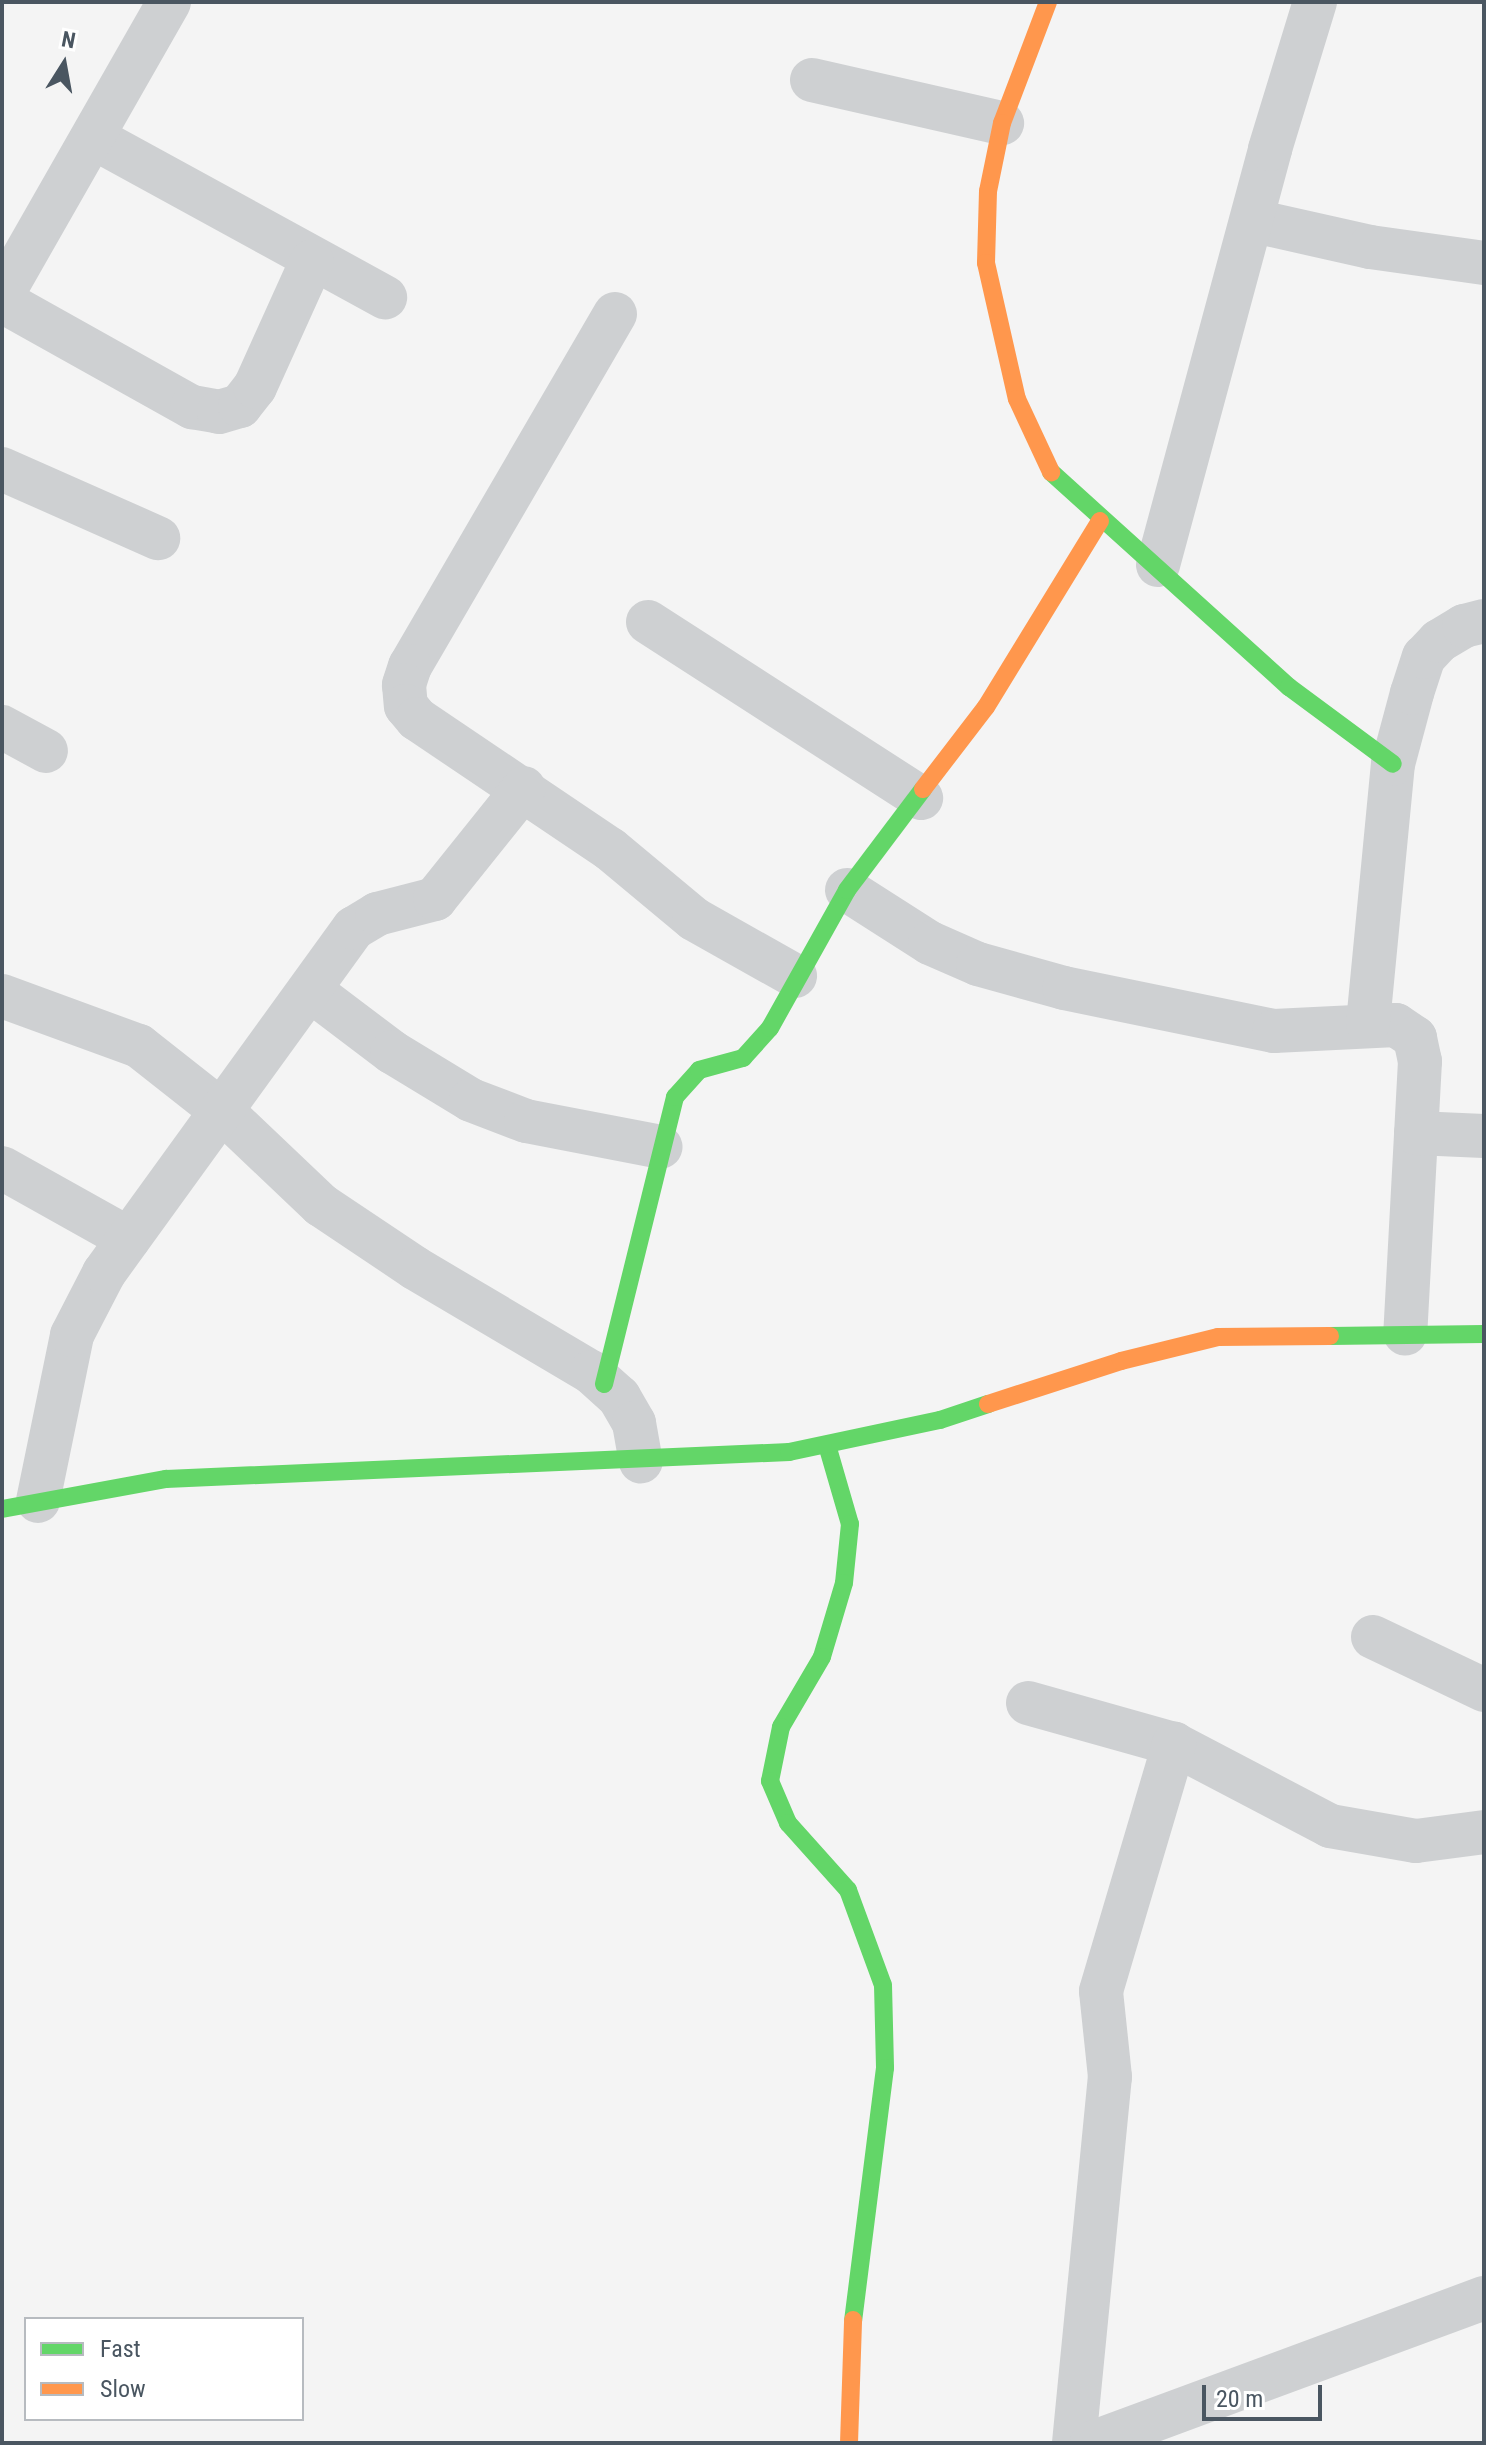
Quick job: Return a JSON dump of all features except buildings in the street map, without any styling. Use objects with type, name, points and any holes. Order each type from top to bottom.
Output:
[{"type":"street","points":[[2,295],[169,2]]},
{"type":"street","points":[[1048,2],[1002,123],[988,191],[986,263],[1017,399],[1051,472],[1100,521],[1158,565],[1289,687],[1393,764]]},
{"type":"street","points":[[1158,565],[1254,221],[1270,149],[1315,2]]},
{"type":"street","points":[[812,80],[1002,123]]},
{"type":"street","points":[[94,138],[312,261],[385,297]]},
{"type":"street","points":[[1254,221],[1370,247],[1484,263]]},
{"type":"street","points":[[2,301],[192,407],[219,412],[240,406],[255,387],[312,261]]},
{"type":"street","points":[[615,314],[454,589],[404,685],[406,706],[417,719],[524,788],[694,919],[795,976]]},
{"type":"street","points":[[2,469],[158,538]]},
{"type":"street","points":[[604,1384],[661,1147],[685,1080],[754,1050],[847,890],[921,798],[986,707],[1100,521]]},
{"type":"street","points":[[1368,1023],[1393,764],[1424,657],[1464,626],[1484,621]]},
{"type":"street","points":[[648,622],[921,798]]},
{"type":"street","points":[[2,727],[46,751]]},
{"type":"street","points":[[524,788],[446,891],[421,905],[363,920],[104,1273],[72,1335],[20,1505],[166,1479],[641,1461],[827,1445],[940,1420],[1121,1361],[1218,1337],[1484,1334]]},
{"type":"street","points":[[847,890],[930,943],[978,964],[1064,988],[1274,1031],[1333,1031],[1368,1023],[1396,1025],[1415,1038],[1420,1061],[1405,1334]]},
{"type":"street","points":[[310,990],[392,1052],[471,1100],[526,1121],[661,1147]]},
{"type":"street","points":[[2,996],[139,1046],[223,1112],[321,1205],[604,1384],[634,1423],[641,1461]]},
{"type":"street","points":[[1416,1133],[1484,1136]]},
{"type":"street","points":[[2,1168],[129,1239]]},
{"type":"street","points":[[827,1445],[850,1524],[844,1583],[822,1657],[781,1727],[770,1781],[788,1823],[848,1890],[883,1985],[885,2068],[853,2304],[849,2443]]},
{"type":"street","points":[[1373,1637],[1484,1690]]},
{"type":"street","points":[[1028,1703],[1174,1744],[1289,1806],[1356,1833],[1416,1841],[1484,1832]]},
{"type":"street","points":[[1074,2443],[1110,2077],[1101,1991],[1174,1744]]},
{"type":"street","points":[[1092,2443],[1484,2298]]},
{"type":"traffic: fast","points":[[1051,472],[1289,687],[1393,764]]},
{"type":"traffic: fast","points":[[604,1384],[675,1097],[699,1070],[743,1058],[770,1028],[847,890],[923,789]]},
{"type":"traffic: fast","points":[[1330,1336],[1484,1334]]},
{"type":"traffic: fast","points":[[2,1509],[166,1479],[789,1452],[940,1420],[988,1404]]},
{"type":"traffic: fast","points":[[827,1445],[850,1524],[844,1583],[822,1657],[781,1727],[770,1781],[788,1823],[848,1890],[883,1985],[885,2068],[853,2320]]},
{"type":"traffic: slow","points":[[1048,2],[1002,123],[988,191],[986,263],[1017,399],[1051,472]]},
{"type":"traffic: slow","points":[[923,789],[986,707],[1100,521]]},
{"type":"traffic: slow","points":[[988,1404],[1121,1361],[1218,1337],[1330,1336]]},
{"type":"traffic: slow","points":[[849,2443],[853,2320]]}]
